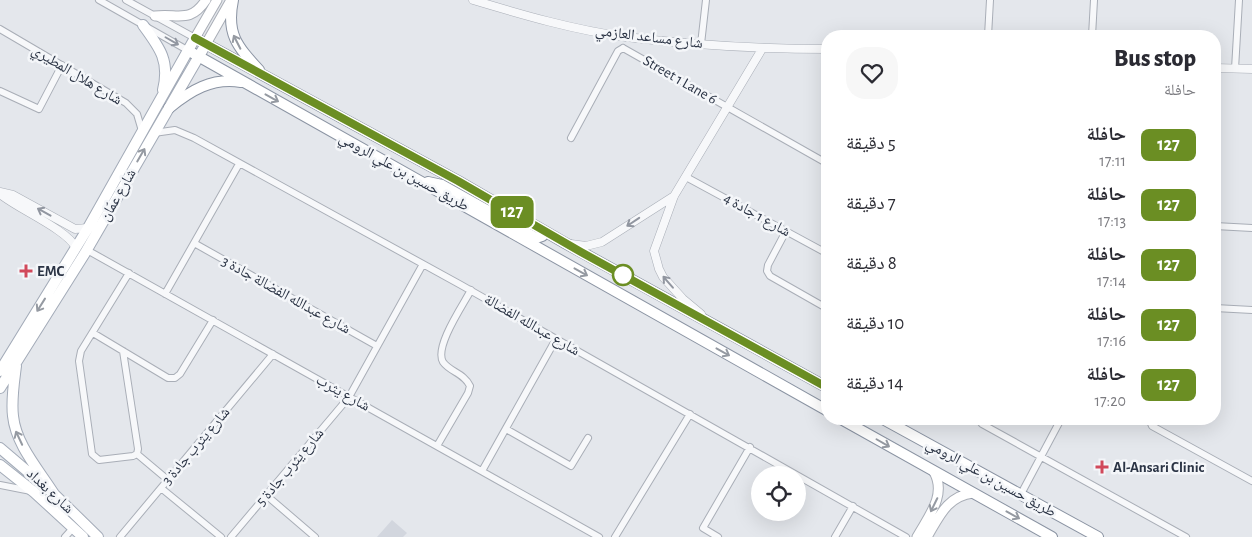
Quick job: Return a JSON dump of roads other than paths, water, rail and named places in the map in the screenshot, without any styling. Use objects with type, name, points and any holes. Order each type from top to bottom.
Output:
[{"type":"main road","points":[[155,16],[187,16],[198,10],[206,0]]},
{"type":"main road","name":"شارع عمّان","points":[[2,366],[88,228],[216,0]]},
{"type":"main road","points":[[232,0],[230,20],[235,40],[244,54],[264,76]]},
{"type":"main road","name":"شارع عمّان","points":[[0,388],[86,250],[232,0]]},
{"type":"main road","points":[[139,23],[157,43],[164,59],[166,75],[161,98]]},
{"type":"main road","name":"طريق حسين بن علي الرومي","points":[[195,38],[458,181],[681,308],[821,384]]},
{"type":"main road","name":"طريق حسين بن علي الرومي","points":[[188,51],[821,407]]},
{"type":"main road","points":[[169,108],[190,92],[206,85],[228,81],[247,84]]},
{"type":"main road","points":[[313,121],[321,107]]},
{"type":"main road","points":[[417,180],[442,185],[536,238],[542,237],[541,229]]},
{"type":"main road","points":[[551,255],[550,247],[556,245],[652,299],[681,308]]},
{"type":"main road","points":[[17,362],[12,407],[15,429],[21,443],[54,494]]},
{"type":"main road","name":"طريق حسين بن علي الرومي","points":[[852,425],[1052,537]]},
{"type":"main road","name":"طريق حسين بن علي الرومي","points":[[897,425],[1098,537]]},
{"type":"main road","name":"شارع بغداد","points":[[0,448],[54,494],[98,537]]},
{"type":"main road","name":"شارع بغداد","points":[[0,465],[34,492],[83,537]]},
{"type":"main road","points":[[917,537],[938,496],[938,481],[934,472]]},
{"type":"main road","points":[[927,537],[947,505],[957,497],[973,493]]},
{"type":"street","points":[[99,0],[188,51]]},
{"type":"street","points":[[126,0],[195,38]]},
{"type":"street","name":"شارع مساعد العازمي","points":[[474,0],[550,22],[624,36],[762,49],[821,49]]},
{"type":"street","points":[[502,9],[503,0]]},
{"type":"street","points":[[701,44],[706,0]]},
{"type":"street","points":[[988,30],[990,0]]},
{"type":"street","points":[[1092,30],[1094,0]]},
{"type":"street","points":[[1235,68],[1239,0]]},
{"type":"street","points":[[139,23],[144,17],[141,8]]},
{"type":"street","name":"شارع هلال المطيري","points":[[0,29],[62,64],[133,109],[139,119],[142,131]]},
{"type":"street","points":[[571,138],[618,51],[623,48],[624,36]]},
{"type":"street","name":"Street 1 Lane 6","points":[[623,48],[821,160]]},
{"type":"street","points":[[716,327],[683,299],[663,277],[656,262],[654,251],[674,196],[762,49]]},
{"type":"street","points":[[0,91],[39,110],[62,64]]},
{"type":"street","points":[[1221,68],[1252,69]]},
{"type":"street","name":"شارع عبدالله الفضالة","points":[[153,133],[175,130],[194,138],[471,290],[906,537]]},
{"type":"street","points":[[165,294],[239,164]]},
{"type":"street","name":"شارع 1 جادة 4","points":[[686,177],[821,250]]},
{"type":"street","points":[[0,193],[13,195],[75,229],[88,228]]},
{"type":"street","points":[[0,193],[10,202],[69,238],[76,248]]},
{"type":"street","points":[[565,243],[586,246],[598,244],[674,196]]},
{"type":"street","points":[[1221,226],[1252,228]]},
{"type":"street","points":[[786,231],[766,271],[770,276],[821,305]]},
{"type":"street","name":"شارع عبدالله الفضالة جادة 3","points":[[194,243],[377,346]]},
{"type":"street","name":"شارع يثرب","points":[[86,250],[597,537]]},
{"type":"street","name":"شارع يثرب جادة 5","points":[[230,537],[349,397],[424,264]]},
{"type":"street","points":[[129,273],[79,356],[92,454],[99,460],[137,454]]},
{"type":"street","points":[[437,446],[470,386],[467,379],[444,364],[441,355],[442,343],[471,290]]},
{"type":"street","points":[[1221,308],[1252,310]]},
{"type":"street","points":[[93,332],[168,378],[175,378],[180,374],[213,320]]},
{"type":"street","points":[[482,471],[556,339]]},
{"type":"street","points":[[123,351],[138,449],[137,454]]},
{"type":"street","name":"شارع يثرب جادة 3","points":[[120,537],[273,354]]},
{"type":"street","points":[[615,537],[690,414]]},
{"type":"street","points":[[984,425],[1186,537]]},
{"type":"street","points":[[1021,494],[1059,425]]},
{"type":"street","points":[[1152,425],[1252,481]]},
{"type":"street","points":[[506,429],[571,466],[588,438]]},
{"type":"street","points":[[718,537],[703,528],[750,447]]},
{"type":"street","points":[[137,454],[168,480]]},
{"type":"street","points":[[0,485],[34,492]]},
{"type":"street","points":[[161,488],[221,537]]},
{"type":"street","points":[[266,496],[307,535],[315,537]]},
{"type":"street","points":[[835,537],[853,506]]},
{"type":"street","points":[[65,537],[74,527]]},
{"type":"place","name":"EMC","points":[[26,271]]},
{"type":"place","name":"Al-Ansari Clinic","points":[[1102,467]]}]
